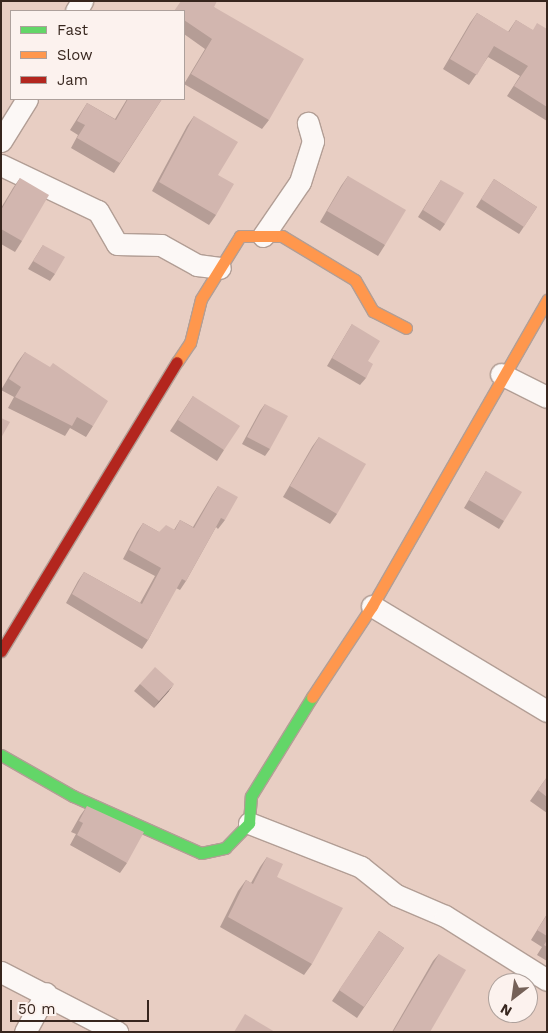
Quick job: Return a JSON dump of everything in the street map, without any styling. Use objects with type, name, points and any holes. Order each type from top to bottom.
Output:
[{"type":"street","points":[[1,141],[26,100]]},
{"type":"street","points":[[263,236],[300,182],[313,141],[308,123]]},
{"type":"street","points":[[1,165],[98,211],[118,244],[161,245],[197,265],[220,268]]},
{"type":"street","points":[[1,651],[145,408],[190,343],[201,299],[240,236],[282,236],[355,280],[373,311],[406,328]]},
{"type":"street","points":[[1,755],[73,796],[200,853],[225,848],[249,824],[251,796],[350,633],[372,606],[501,374],[547,300]]},
{"type":"street","points":[[501,374],[547,397]]},
{"type":"street","points":[[372,606],[547,711]]},
{"type":"street","points":[[249,824],[361,867],[396,895],[445,916],[547,980]]},
{"type":"street","points":[[1,972],[46,993],[118,1032]]},
{"type":"street","points":[[25,1032],[46,993]]},
{"type":"building","points":[[181,1],[217,1],[214,7],[304,59],[269,120],[191,74],[212,39],[185,21],[185,10],[175,10]]},
{"type":"building","points":[[477,13],[509,32],[516,20],[533,30],[537,23],[547,29],[547,107],[514,86],[528,66],[494,46],[477,75],[450,59]]},
{"type":"building","points":[[127,100],[161,100],[120,163],[77,138],[85,125],[77,121],[87,103],[116,120]]},
{"type":"building","points":[[194,116],[238,142],[218,175],[234,184],[216,215],[159,182]]},
{"type":"building","points":[[348,176],[406,210],[385,245],[327,211]]},
{"type":"building","points":[[20,178],[49,195],[22,241],[1,229],[1,210]]},
{"type":"building","points":[[494,179],[537,207],[524,227],[481,199]]},
{"type":"building","points":[[441,180],[464,193],[445,224],[423,210]]},
{"type":"building","points":[[43,245],[65,257],[55,274],[33,261]]},
{"type":"building","points":[[352,324],[380,341],[368,361],[373,364],[366,378],[332,358]]},
{"type":"building","points":[[25,352],[50,367],[53,363],[108,401],[93,426],[77,417],[72,426],[15,397],[21,387],[9,379]]},
{"type":"building","points":[[193,396],[240,426],[224,450],[178,420]]},
{"type":"building","points":[[265,404],[288,416],[270,449],[247,437]]},
{"type":"building","points":[[1,418],[10,422],[1,438]]},
{"type":"building","points":[[319,437],[366,464],[337,514],[290,486]]},
{"type":"building","points":[[486,471],[522,492],[504,521],[469,500]]},
{"type":"building","points":[[218,486],[238,497],[225,520],[221,518],[186,581],[182,579],[148,640],[72,594],[84,572],[142,604],[161,568],[129,550],[143,523],[159,532],[166,525],[175,530],[180,520],[194,528]]},
{"type":"building","points":[[155,667],[174,684],[159,701],[140,684]]},
{"type":"building","points":[[547,777],[547,797],[538,790]]},
{"type":"building","points":[[87,806],[144,832],[127,863],[77,835],[83,823],[79,821]]},
{"type":"building","points":[[267,857],[283,864],[277,877],[343,908],[312,964],[228,917],[246,880],[253,884]]},
{"type":"building","points":[[547,915],[547,936],[537,930]]},
{"type":"building","points":[[379,931],[404,948],[364,1007],[339,990]]},
{"type":"building","points":[[439,954],[466,970],[430,1032],[393,1032]]},
{"type":"building","points":[[245,1014],[275,1032],[234,1032]]},
{"type":"traffic: fast","points":[[1,755],[73,796],[201,853],[225,848],[249,823],[251,796],[312,697]]},
{"type":"traffic: slow","points":[[177,362],[190,343],[201,299],[240,236],[282,236],[355,280],[373,311],[406,328]]},
{"type":"traffic: slow","points":[[312,697],[372,606],[547,300]]},
{"type":"traffic: jam","points":[[1,651],[177,362]]}]
